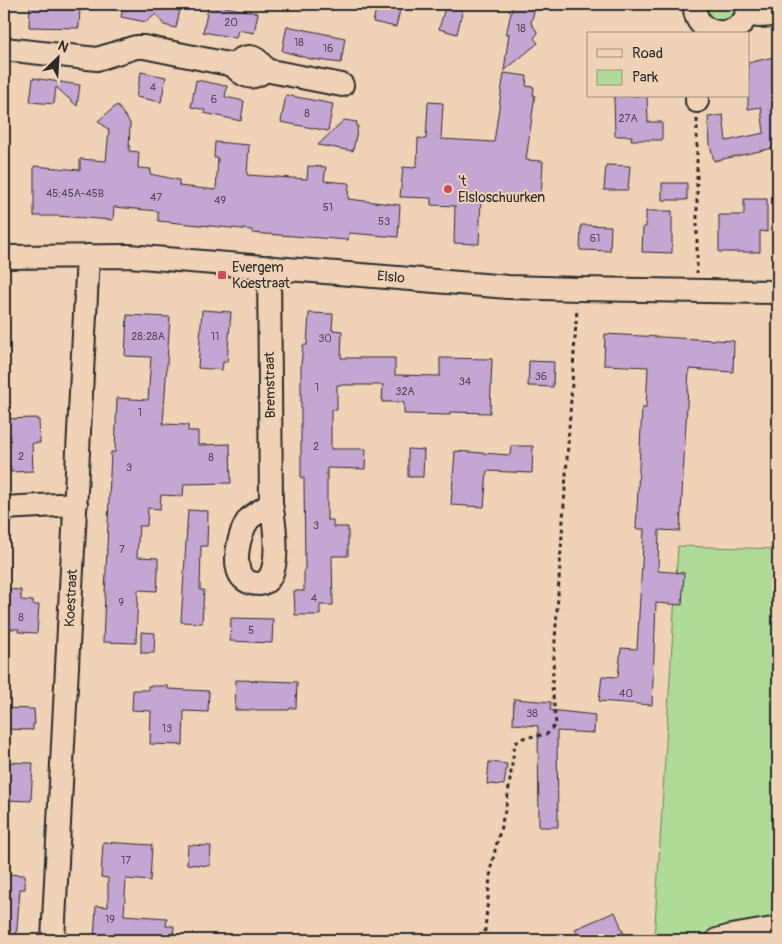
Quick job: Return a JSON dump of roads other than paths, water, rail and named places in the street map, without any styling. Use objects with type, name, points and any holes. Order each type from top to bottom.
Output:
[{"type":"street","points":[[695,4],[695,14],[706,31]]},
{"type":"street","points":[[724,32],[735,29],[744,20],[747,8],[758,16],[778,15]]},
{"type":"street","points":[[4,50],[97,59],[136,47],[144,47],[233,65],[241,58],[248,57],[260,62],[265,70],[342,85]]},
{"type":"street","name":"Koestraat","points":[[53,940],[88,256]]},
{"type":"street","name":"Elslo","points":[[4,257],[129,256],[508,287],[578,290],[778,292]]},
{"type":"street","name":"Bremstraat","points":[[269,267],[271,504]]},
{"type":"street","points":[[4,508],[76,504]]},
{"type":"street","points":[[717,940],[778,928]]},
{"type":"place","name":"'t Elsloschuurken","points":[[448,189]]},
{"type":"place","name":"Evergem Koestraat","points":[[222,275]]}]
